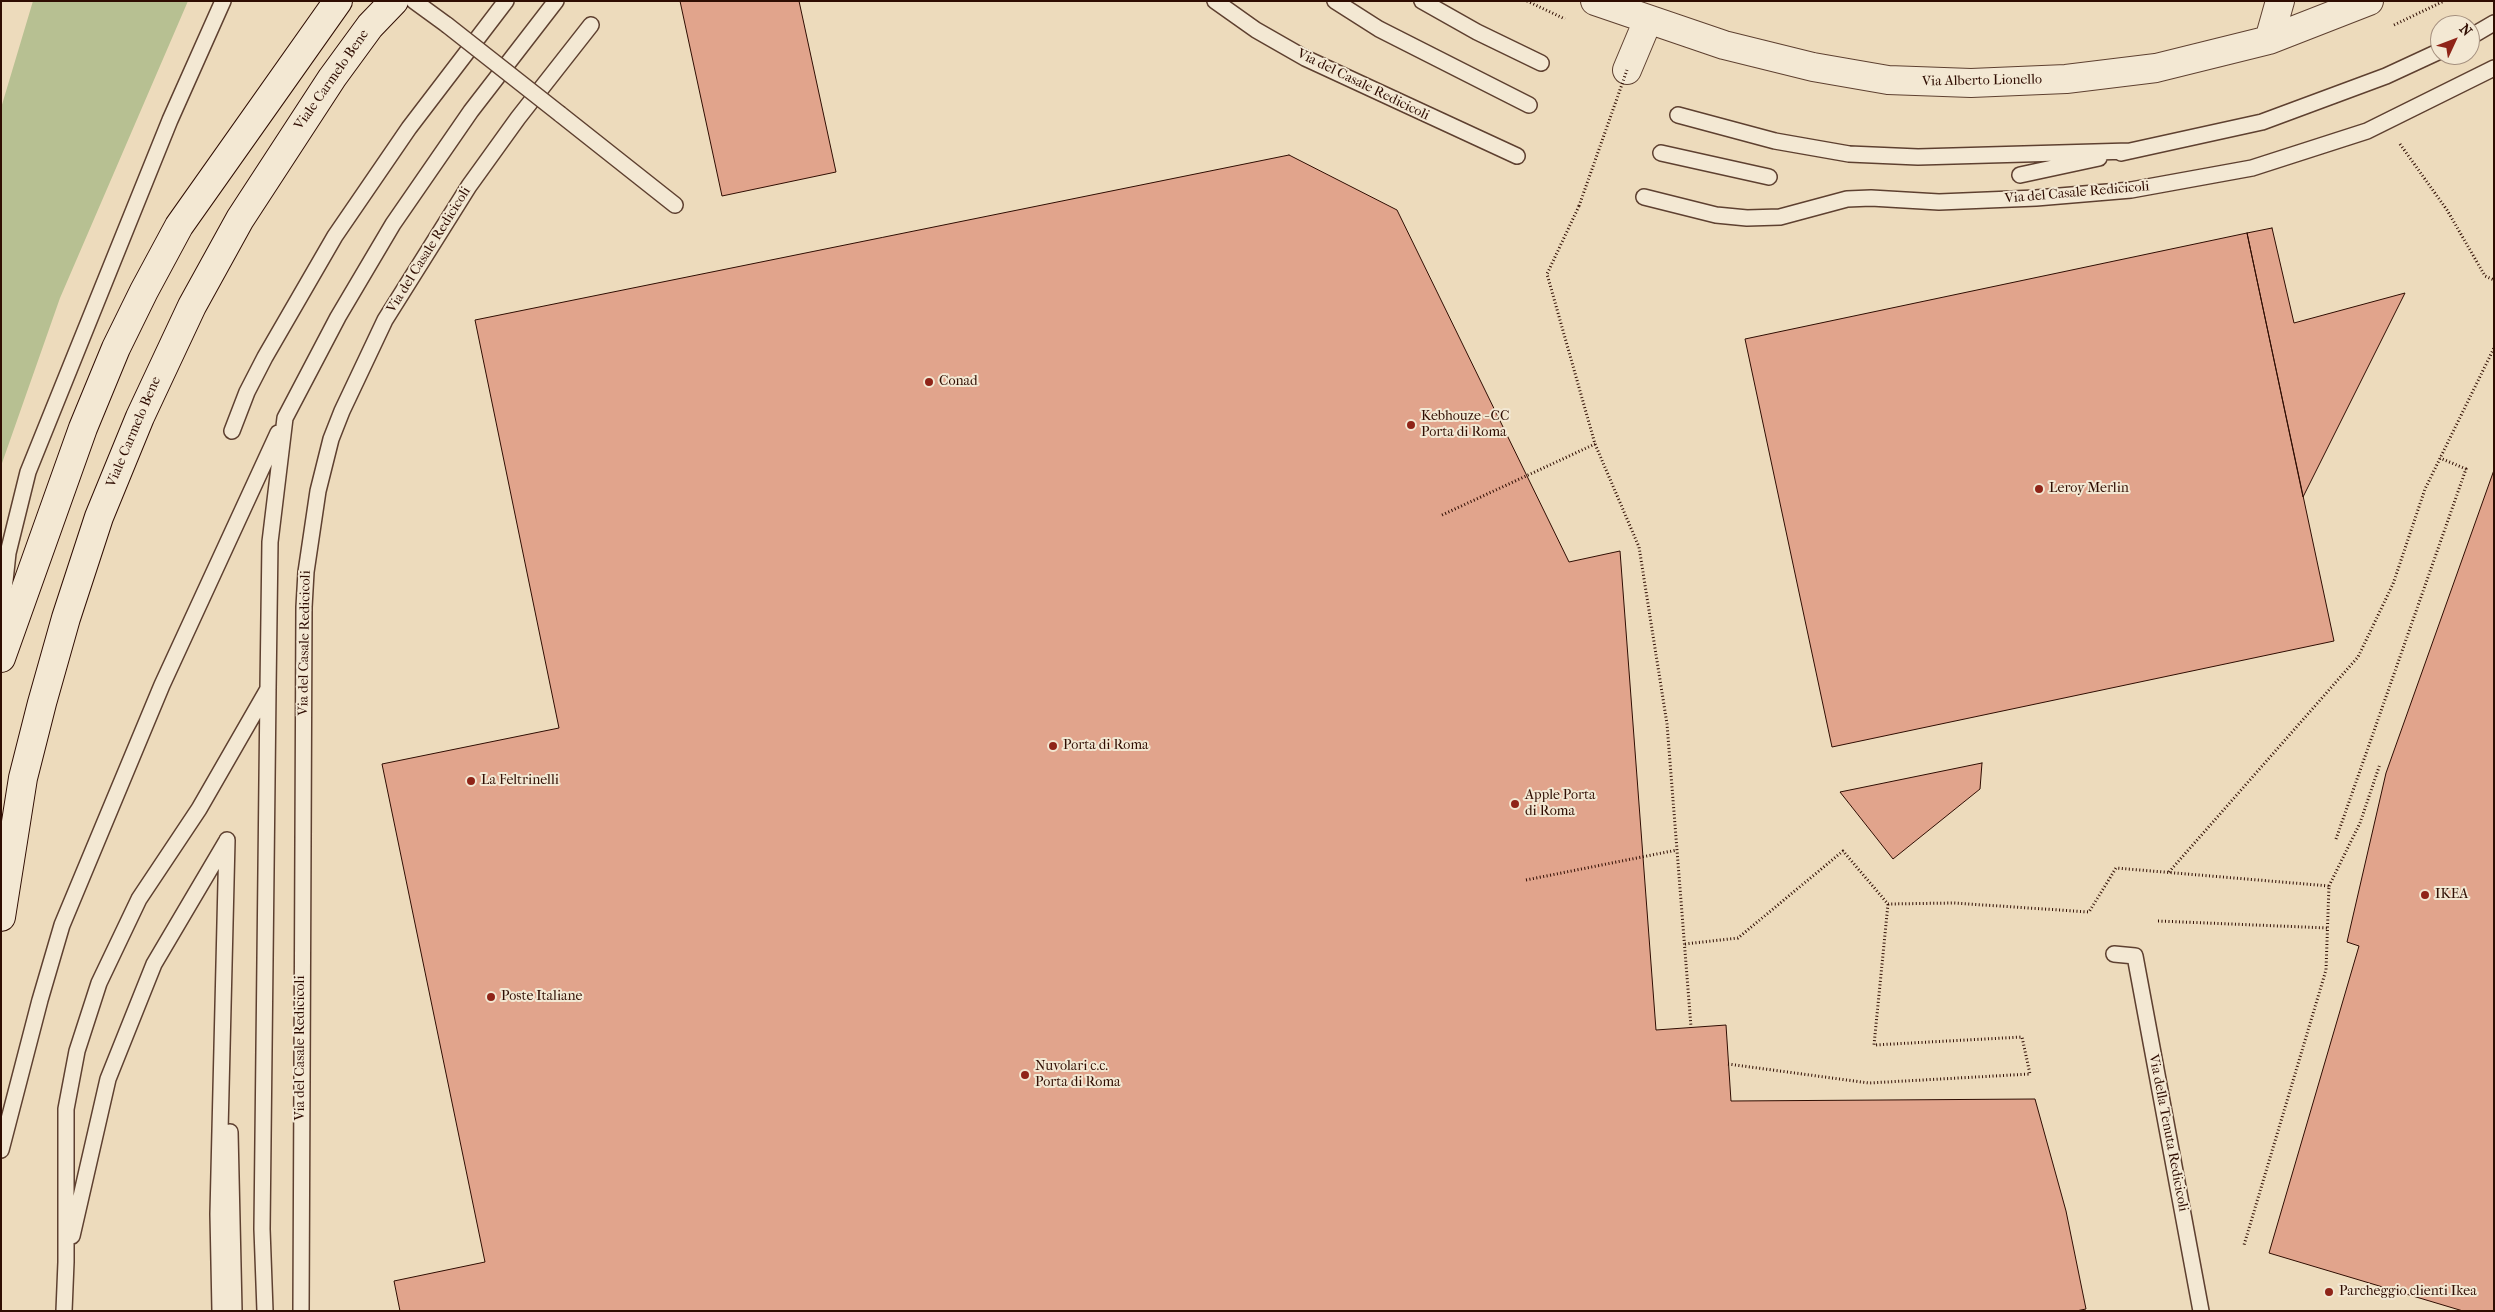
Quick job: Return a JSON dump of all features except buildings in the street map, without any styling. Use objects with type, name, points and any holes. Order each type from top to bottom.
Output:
[{"type":"street","points":[[1,658],[83,428],[116,348],[144,291],[180,226],[338,1]]},
{"type":"street","name":"Viale Carmelo Bene","points":[[1,917],[23,778],[40,710],[77,582],[99,517],[140,417],[192,306],[250,204],[332,78],[370,26],[394,1]]},
{"type":"street","name":"Via Alberto Lionello","points":[[1595,1],[1724,45],[1813,67],[1888,80],[1923,82],[2015,82],[2107,75],[2156,68],[2269,40],[2368,1]]},
{"type":"street","points":[[2269,40],[2280,1]]},
{"type":"street","points":[[1627,70],[1648,20]]},
{"type":"lane","points":[[1,618],[8,553],[28,472],[170,120],[223,1]]},
{"type":"lane","points":[[414,1],[447,25],[675,206]]},
{"type":"lane","points":[[232,431],[247,392],[265,357],[335,236],[409,128],[506,1]]},
{"type":"lane","points":[[1,1150],[40,1000],[66,916],[162,685],[285,418],[352,293],[403,209],[471,111],[556,1]]},
{"type":"lane","name":"Via del Casale Redicicoli","points":[[1215,1],[1256,30],[1305,58],[1518,156]]},
{"type":"lane","points":[[1334,1],[1387,33],[1529,106]]},
{"type":"lane","points":[[1422,1],[1476,32],[1541,63]]},
{"type":"lane","points":[[2480,31],[2494,23]]},
{"type":"lane","name":"Via del Casale Redicicoli","points":[[301,1311],[304,607],[307,562],[318,491],[331,439],[342,411],[385,320],[474,179],[591,25]]},
{"type":"lane","points":[[2020,175],[2262,122],[2386,76],[2430,56]]},
{"type":"lane","name":"Via del Casale Redicicoli","points":[[1644,197],[1706,213],[1748,218],[1780,217],[1847,199],[1871,198],[1939,202],[2036,198],[2131,190],[2252,168],[2358,134],[2494,68]]},
{"type":"lane","points":[[1678,114],[1775,141],[1849,154],[1918,157],[2130,150]]},
{"type":"lane","points":[[1661,153],[1769,177]]},
{"type":"lane","points":[[265,1311],[262,1229],[270,542],[285,418]]},
{"type":"lane","points":[[64,1311],[66,1262],[66,1109],[87,1018],[113,950],[139,899],[199,809],[268,689]]},
{"type":"lane","points":[[66,1262],[108,1079],[154,964],[227,840],[218,1214],[220,1311]]},
{"type":"lane","points":[[225,934],[234,1311]]},
{"type":"lane","name":"Via della Tenuta Redicicoli","points":[[2114,954],[2134,956],[2201,1311]]},
{"type":"path","points":[[1627,70],[1579,206],[1547,274],[1595,444],[1639,547],[1667,724],[1690,1027]]},
{"type":"path","points":[[2397,139],[2447,210],[2485,276],[2494,280]]},
{"type":"path","points":[[2168,872],[2358,657],[2393,584],[2425,489],[2494,348]]},
{"type":"path","points":[[1442,515],[1595,444]]},
{"type":"path","points":[[2336,839],[2466,469],[2440,458]]},
{"type":"path","points":[[2244,1245],[2326,970],[2329,886],[2360,823],[2380,764]]},
{"type":"path","points":[[1526,880],[1677,850]]},
{"type":"path","points":[[1685,944],[1738,938],[1843,852],[1888,904],[1874,1045],[2022,1037],[2030,1074],[1869,1083],[1728,1064]]},
{"type":"path","points":[[1888,904],[1954,904],[2089,912],[2116,868],[2329,886]]},
{"type":"path","points":[[2158,921],[2328,928]]},
{"type":"green space","points":[[33,1],[188,1],[60,298],[1,466],[1,108]]},
{"type":"place","name":"Conad","points":[[929,382]]},
{"type":"place","name":"Kebhouze - CC Porta di Roma","points":[[1411,425]]},
{"type":"place","name":"Leroy Merlin","points":[[2039,489]]},
{"type":"place","name":"Porta di Roma","points":[[1053,746]]},
{"type":"place","name":"La Feltrinelli","points":[[471,781]]},
{"type":"place","name":"Apple Porta di Roma","points":[[1515,804]]},
{"type":"place","name":"IKEA","points":[[2425,895]]},
{"type":"place","name":"Poste Italiane","points":[[491,997]]},
{"type":"place","name":"Nuvolari c.c. Porta di Roma","points":[[1025,1075]]},
{"type":"place","name":"Parcheggio clienti Ikea","points":[[2329,1292]]}]
